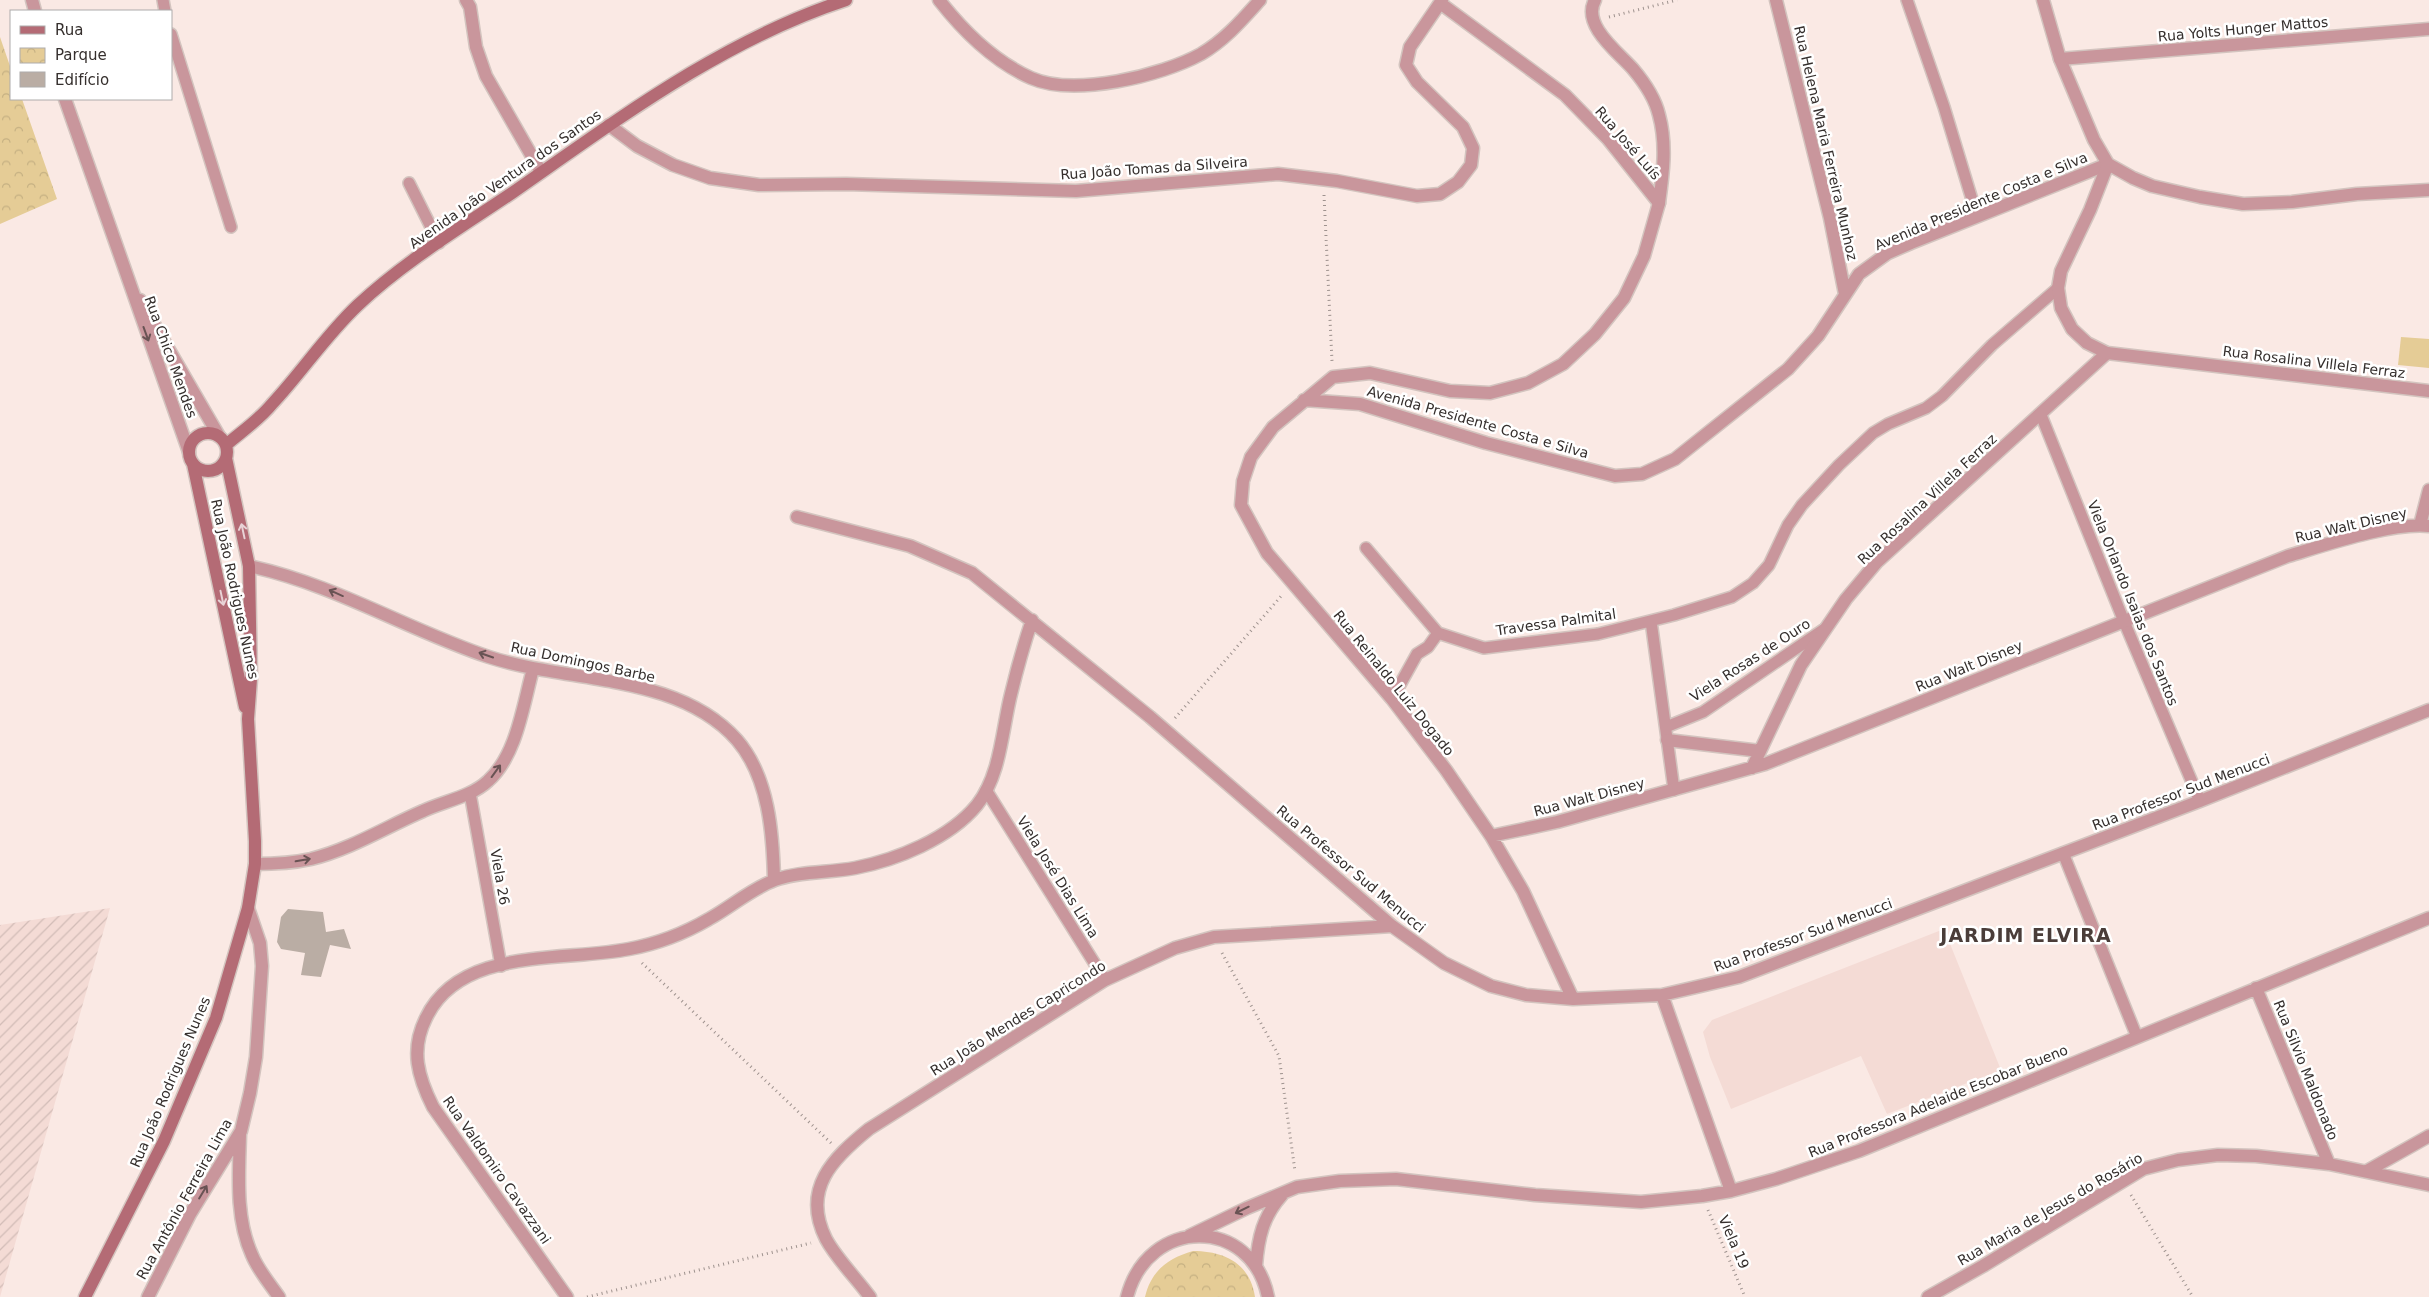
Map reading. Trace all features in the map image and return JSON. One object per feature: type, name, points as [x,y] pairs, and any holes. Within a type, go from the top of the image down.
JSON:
[{"type":"main road","name":"Avenida João Ventura dos Santos","points":[[224,446],[271,406],[320,345],[358,304],[439,243],[609,125],[683,77],[752,39],[817,9],[846,0]]},
{"type":"main road","points":[[208,432],[224,446],[218,468],[212,470],[205,470],[194,464],[189,452],[192,441],[208,432]]},
{"type":"main road","name":"Rua João Rodrigues Nunes","points":[[85,1297],[164,1141],[216,1018],[248,908],[255,864],[248,719],[251,679],[249,566],[224,446]]},
{"type":"main road","name":"Rua João Rodrigues Nunes","points":[[194,464],[248,719]]},
{"type":"street","points":[[466,0],[470,7],[476,47],[486,76],[541,172]]},
{"type":"street","points":[[939,0],[959,26],[998,60],[1033,79],[1069,86],[1107,84],[1162,70],[1201,54],[1234,30],[1260,0]]},
{"type":"street","points":[[1304,400],[1333,377],[1370,373],[1450,391],[1490,393],[1528,383],[1563,364],[1595,334],[1624,298],[1644,256],[1659,203],[1664,171],[1664,141],[1659,115],[1648,89],[1632,68],[1603,39],[1594,21],[1592,6],[1595,0]]},
{"type":"street","name":"Rua Helena Maria Ferreira Munhoz","points":[[1776,0],[1830,218],[1845,294]]},
{"type":"street","points":[[2043,0],[2060,59],[2079,108],[2108,164]]},
{"type":"street","name":"Rua João Tomas da Silveira","points":[[609,125],[637,146],[673,165],[710,178],[759,185],[846,184],[1076,190],[1278,174],[1323,179],[1417,196],[1440,194],[1458,182],[1471,165],[1473,148],[1463,127],[1418,82],[1406,65],[1410,47],[1441,2]]},
{"type":"street","name":"Rua José Luís","points":[[1441,2],[1565,95],[1608,138],[1659,203]]},
{"type":"street","name":"Rua Yolts Hunger Mattos","points":[[2060,59],[2429,29]]},
{"type":"street","name":"Rua Chico Mendes","points":[[65,100],[124,272],[189,452]]},
{"type":"street","name":"Avenida Presidente Costa e Silva","points":[[1304,400],[1360,404],[1486,443],[1615,476],[1642,474],[1675,459],[1788,369],[1818,336],[1859,274],[1888,253],[2108,164],[2152,186],[2243,204],[2292,202],[2357,194],[2429,190]]},
{"type":"street","name":"Rua Rosalina Villela Ferraz","points":[[2108,164],[2090,210],[2061,271],[2058,288],[2061,308],[2072,330],[2087,343],[2107,353],[2429,391]]},
{"type":"street","name":"Rua Chico Mendes","points":[[124,272],[224,446]]},
{"type":"street","name":"Rua Rosalina Villela Ferraz","points":[[1752,768],[1801,665],[1823,630],[1877,562],[2107,353]]},
{"type":"street","name":"Rua Reinaldo Luiz Dogado","points":[[1304,400],[1273,427],[1251,457],[1243,481],[1241,505],[1252,529],[1267,552],[1392,699],[1446,770],[1491,836],[1524,891],[1573,999]]},
{"type":"street","name":"Rua Walt Disney","points":[[1491,836],[1557,822],[1752,768],[2288,556],[2349,538],[2424,526],[2429,490]]},
{"type":"street","name":"Rua Professor Sud Menucci","points":[[796,517],[910,546],[972,573],[1165,729],[1392,926],[1444,963],[1491,986],[1526,994],[1573,999],[1662,995],[1739,977],[2200,801],[2429,710]]},
{"type":"street","name":"Rua Domingos Barbe","points":[[249,566],[277,572],[316,585],[454,644],[490,657],[532,669],[654,691],[710,718],[737,740],[752,766],[769,811],[774,880]]},
{"type":"street","name":"Rua Valdomiro Cavazzani","points":[[567,1297],[433,1107],[419,1074],[416,1059],[419,1031],[432,1006],[448,987],[472,974],[500,966],[553,956],[628,950],[663,940],[708,920],[774,880],[799,874],[855,868],[891,859],[922,845],[957,824],[977,805],[986,790],[995,765],[1011,694],[1032,620]]},
{"type":"street","points":[[255,864],[284,864],[311,859],[341,850],[421,812],[470,793],[489,780],[511,745],[532,669]]},
{"type":"street","points":[[1666,734],[1760,751]]},
{"type":"street","name":"Rua Antônio Ferreira Lima","points":[[148,1297],[190,1214],[240,1131],[255,1066],[261,995],[260,943],[248,908]]},
{"type":"street","name":"Rua Professora Adelaide Escobar Bueno","points":[[1127,1297],[1131,1282],[1140,1264],[1154,1251],[1171,1241],[1189,1236],[1292,1188],[1340,1181],[1396,1180],[1641,1202],[1702,1196],[1731,1191],[1776,1179],[1860,1151],[2429,918]]},
{"type":"street","name":"Rua João Mendes Capricondo","points":[[870,1297],[826,1240],[820,1225],[817,1200],[822,1177],[841,1152],[869,1129],[1105,980],[1175,948],[1214,938],[1392,926]]},
{"type":"street","name":"Rua Silvio Maldonado","points":[[2256,988],[2329,1164]]},
{"type":"street","points":[[1662,995],[1731,1191]]},
{"type":"street","points":[[240,1131],[238,1173],[241,1222],[252,1256],[279,1297]]},
{"type":"street","points":[[2367,1172],[2429,1136]]},
{"type":"street","name":"Rua Maria de Jesus do Rosário","points":[[1928,1297],[2144,1169],[2178,1160],[2218,1155],[2329,1164],[2429,1185]]},
{"type":"street","points":[[1256,1266],[1261,1227],[1270,1208],[1292,1188]]},
{"type":"street","points":[[1189,1236],[1215,1238],[1238,1248],[1256,1266],[1265,1284],[1268,1297]]},
{"type":"lane","points":[[1907,0],[1944,107],[1977,216]]},
{"type":"lane","points":[[172,37],[231,227]]},
{"type":"lane","points":[[409,183],[439,243]]},
{"type":"lane","name":"Travessa Palmital","points":[[1438,634],[1484,648],[1598,634],[1651,621],[1732,597],[1753,583],[1769,565],[1788,525],[1818,485],[1873,433],[1888,424],[1926,408],[1942,396],[1992,345],[2058,288]]},
{"type":"lane","name":"Viela Orlando Isaias dos Santos","points":[[2041,415],[2123,620],[2200,801]]},
{"type":"lane","points":[[1366,548],[1438,634],[1428,647],[1417,654],[1392,699]]},
{"type":"lane","points":[[1651,621],[1674,790]]},
{"type":"lane","name":"Viela Rosas de Ouro","points":[[1666,734],[1703,712],[1823,630]]},
{"type":"lane","name":"Viela José Dias Lima","points":[[986,790],[1105,980]]},
{"type":"lane","name":"Viela 26","points":[[470,793],[500,966]]},
{"type":"lane","points":[[2063,853],[2136,1037]]},
{"type":"path","points":[[1594,21],[1677,0]]},
{"type":"path","points":[[1323,179],[1333,377]]},
{"type":"path","points":[[1165,729],[1292,583]]},
{"type":"path","points":[[1214,938],[1279,1056],[1292,1188]]},
{"type":"path","points":[[628,950],[841,1152]]},
{"type":"path","points":[[2122,1182],[2193,1297]]},
{"type":"path","name":"Viela 19","points":[[1702,1196],[1745,1297]]},
{"type":"path","points":[[587,1297],[826,1240]]},
{"type":"shaded area","points":[[110,908],[0,1297],[0,925]]},
{"type":"shaded area","points":[[1944,929],[2001,1070],[1887,1114],[1861,1056],[1731,1109],[1710,1057],[1703,1032],[1712,1020]]},
{"type":"green space","points":[[0,37],[10,66],[10,100],[22,100],[57,199],[0,224]]},
{"type":"green space","points":[[2401,337],[2429,339],[2429,368],[2398,365]]},
{"type":"green space","points":[[1193,1251],[1215,1253],[1234,1261],[1248,1275],[1255,1297],[1145,1297],[1152,1280],[1162,1267],[1176,1257]]},
{"type":"building","points":[[288,909],[323,912],[326,932],[344,929],[351,949],[330,945],[321,977],[301,975],[305,953],[281,949],[277,942],[281,917]]},
{"type":"district","name":"JARDIM ELVIRA","points":[[2026,935]]}]
